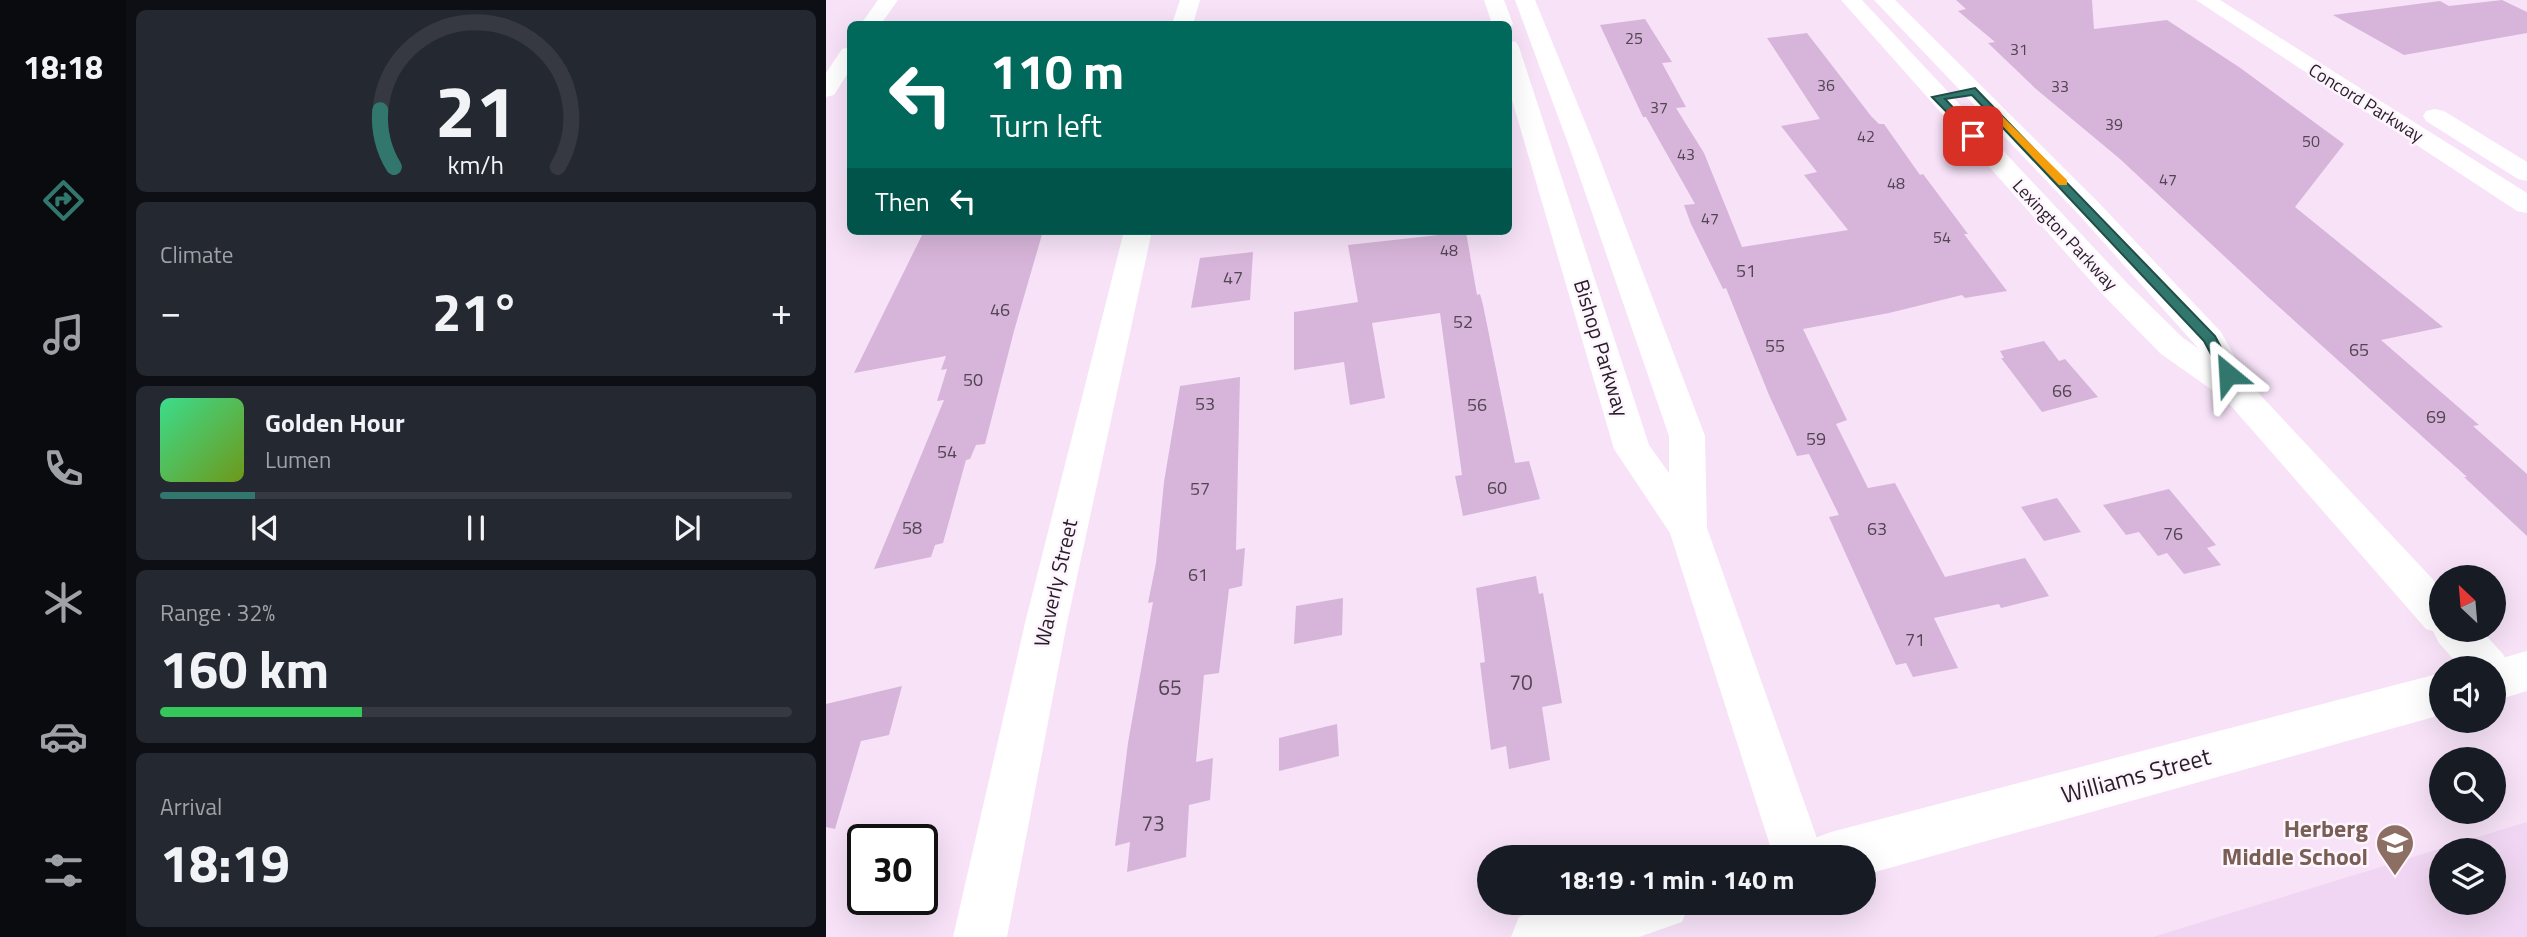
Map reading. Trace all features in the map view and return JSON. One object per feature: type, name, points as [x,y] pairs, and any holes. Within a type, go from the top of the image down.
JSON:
[{"type":"street","points":[[873,21],[888,0]]},
{"type":"street","points":[[1184,21],[1190,0]]},
{"type":"street","points":[[1494,0],[1501,21]]},
{"type":"street","name":"Bishop Parkway","points":[[1525,0],[1583,149],[1687,436],[1688,528]]},
{"type":"street","name":"Lexington Parkway","points":[[1851,0],[2163,337],[2237,391],[2429,604]]},
{"type":"street","name":"Lexington Parkway","points":[[1884,0],[2210,339],[2237,391]]},
{"type":"street","name":"Concord Parkway","points":[[2206,0],[2527,205]]},
{"type":"street","points":[[2289,55],[2328,51]]},
{"type":"street","points":[[826,90],[847,58]]},
{"type":"street","name":"Bishop Parkway","points":[[1512,60],[1632,449],[1688,528],[1795,845]]},
{"type":"street","points":[[1938,97],[1975,92]]},
{"type":"street","name":"Concord Parkway","points":[[2410,101],[2527,173]]},
{"type":"street","points":[[1542,154],[1583,149]]},
{"type":"street","name":"Waverly Street","points":[[980,937],[1046,623],[1137,235]]},
{"type":"street","points":[[2466,642],[2481,656]]},
{"type":"street","name":"Williams Street","points":[[1876,846],[2429,697]]},
{"type":"street","points":[[1539,937],[1619,915]]},
{"type":"shaded area","name":"Herberg Middle School","points":[[2527,822],[2527,937],[2153,937],[2429,852],[2429,915],[2506,915],[2506,838],[2475,838]]},
{"type":"building","points":[[1956,0],[2092,0],[2094,29],[2167,20],[2239,67],[2344,144],[2295,207],[2443,327],[2381,340],[2479,425],[2473,426],[2527,474],[2527,536],[2464,477],[2467,477],[2120,159],[2036,89],[1988,43],[1995,42],[1958,11],[1966,9]]},
{"type":"building","points":[[2502,0],[2527,12],[2527,33],[2404,55],[2333,15],[2440,1],[2449,6]]},
{"type":"building","points":[[1645,19],[1672,62],[1662,63],[1686,107],[1676,108],[1704,153],[1742,247],[1848,230],[1804,175],[1817,172],[1781,126],[1820,119],[1767,38],[1807,33],[1871,116],[1879,124],[1884,124],[1920,175],[1923,174],[2007,291],[1965,298],[1962,295],[1889,313],[1803,329],[1847,420],[1836,424],[1868,488],[1895,483],[1945,577],[2025,558],[2049,596],[2001,608],[1999,604],[1934,618],[1958,668],[1913,677],[1906,663],[1896,665],[1829,517],[1839,515],[1809,454],[1797,456],[1726,288],[1723,289],[1691,224],[1684,205],[1695,204],[1646,117],[1643,117],[1600,25]]},
{"type":"building","points":[[922,235],[1042,235],[985,444],[976,445],[970,459],[966,460],[943,543],[935,545],[931,557],[874,569],[944,400],[937,401],[947,369],[941,370],[946,356],[854,373]]},
{"type":"building","points":[[1439,235],[1467,235],[1477,295],[1480,294],[1483,305],[1515,463],[1529,461],[1540,499],[1463,516],[1455,476],[1462,475],[1440,313],[1372,323],[1385,398],[1350,405],[1344,362],[1294,370],[1294,312],[1358,302],[1348,245]]},
{"type":"building","points":[[1253,252],[1250,300],[1191,308],[1200,258]]},
{"type":"building","points":[[2044,341],[2059,361],[2065,359],[2098,397],[2042,412],[2001,358],[2004,358],[2000,351]]},
{"type":"building","points":[[1240,377],[1236,550],[1245,548],[1242,586],[1229,589],[1219,673],[1204,675],[1196,762],[1213,758],[1210,800],[1189,805],[1186,857],[1127,872],[1130,842],[1115,846],[1128,743],[1153,602],[1148,603],[1180,386]]},
{"type":"building","points":[[2169,489],[2216,545],[2207,548],[2221,565],[2184,574],[2167,553],[2158,556],[2139,532],[2126,535],[2103,505]]},
{"type":"building","points":[[2057,498],[2081,532],[2044,541],[2021,507]]},
{"type":"building","points":[[1536,576],[1539,594],[1543,593],[1562,703],[1542,707],[1550,760],[1509,769],[1506,746],[1491,750],[1480,663],[1485,662],[1476,588]]},
{"type":"building","points":[[1343,598],[1342,635],[1294,644],[1296,606]]},
{"type":"building","points":[[902,686],[889,735],[861,741],[835,829],[826,827],[826,704]]},
{"type":"building","points":[[1337,724],[1339,756],[1279,771],[1279,738]]},
{"type":"slow traffic","points":[[1998,115],[2063,183]]},
{"type":"place","name":"Herberg Middle School","points":[[2395,877]]},
{"type":"route","points":[[1973,136],[1938,97],[1975,92],[2210,339],[2228,374]]}]
